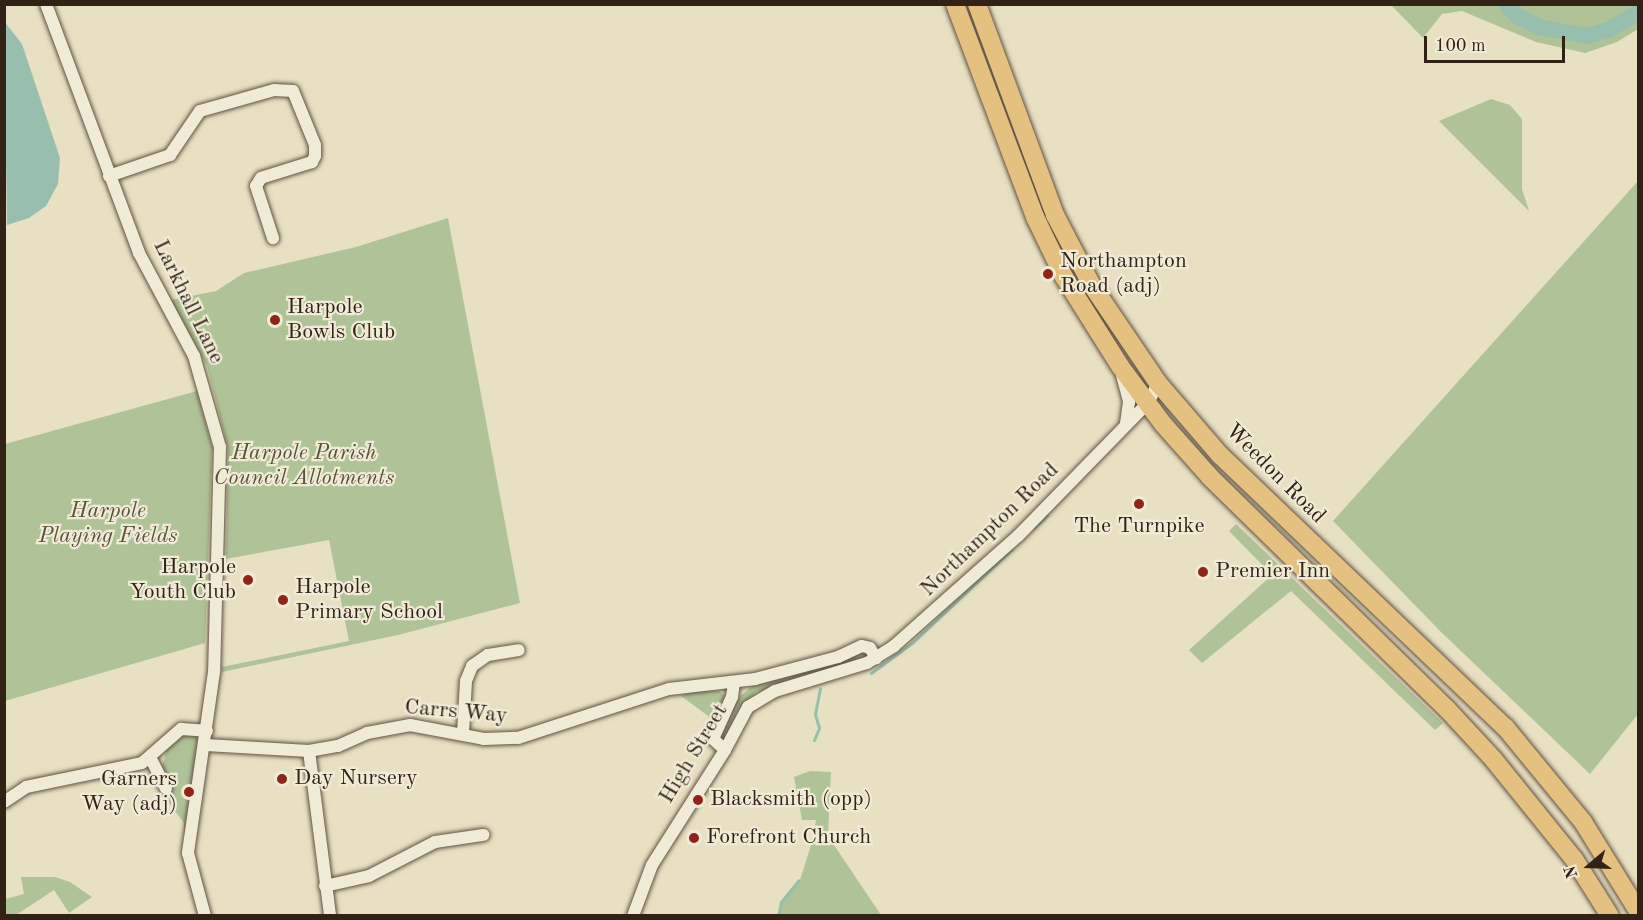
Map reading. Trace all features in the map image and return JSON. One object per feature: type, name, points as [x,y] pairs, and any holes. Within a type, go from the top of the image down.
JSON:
[{"type":"highway","name":"Weedon Road","points":[[954,4],[978,74],[1035,217],[1064,277],[1120,366],[1163,424],[1226,493],[1447,709],[1494,760],[1574,859],[1610,915]]},
{"type":"highway","name":"Weedon Road","points":[[977,4],[1034,167],[1058,221],[1096,292],[1158,384],[1262,497],[1505,727],[1583,822],[1638,911]]},
{"type":"street","name":"Larkhall Lane","points":[[46,4],[139,253],[194,356],[220,447],[214,672],[206,745],[188,853],[205,915]]},
{"type":"street","points":[[109,176],[170,155],[200,111],[274,90],[293,91],[315,145],[315,156],[312,162],[261,178],[256,186],[273,238]]},
{"type":"street","points":[[1120,366],[1128,395],[1129,421],[1163,424]]},
{"type":"street","name":"Northampton Road","points":[[876,658],[921,625],[989,564],[1148,403],[1158,384]]},
{"type":"street","name":"Carrs Way","points":[[206,745],[309,751],[392,727],[421,726],[484,739],[518,738],[669,689],[734,683],[838,657],[862,646],[870,648],[876,658]]},
{"type":"street","points":[[463,733],[466,681],[472,666],[488,655],[519,650]]},
{"type":"street","name":"High Street","points":[[633,915],[655,860],[725,750],[748,707],[761,697],[876,658]]},
{"type":"street","points":[[725,750],[713,739],[732,697],[734,683]]},
{"type":"street","points":[[4,802],[26,787],[151,759],[174,733],[207,731]]},
{"type":"street","points":[[309,751],[330,915]]},
{"type":"street","points":[[151,759],[166,788]]},
{"type":"street","points":[[325,886],[369,876],[435,842],[483,836]]},
{"type":"green space","points":[[1391,5],[1638,5],[1638,29],[1617,42],[1585,53],[1536,42],[1462,11],[1442,14],[1423,38]]},
{"type":"green space","points":[[1491,99],[1510,105],[1522,119],[1522,189],[1529,211],[1439,121]]},
{"type":"green space","points":[[1638,181],[1638,714],[1590,774],[1442,633],[1333,521]]},
{"type":"green space","name":"Harpole Parish Council Allotments","points":[[448,218],[520,603],[398,635],[222,672],[222,667],[349,641],[329,540],[226,559],[228,448],[207,366],[171,300],[216,291],[244,273],[356,247]]},
{"type":"green space","name":"Harpole Playing Fields","points":[[197,391],[212,447],[205,643],[5,701],[5,444]]},
{"type":"green space","points":[[1236,524],[1443,723],[1435,730],[1291,591],[1202,663],[1189,650],[1272,575],[1229,531]]},
{"type":"green space","points":[[863,651],[868,653],[867,657],[756,692],[741,706],[723,742],[717,737],[738,698],[751,687]]},
{"type":"green space","points":[[694,691],[719,691],[725,696],[715,721],[681,696]]},
{"type":"green space","points":[[181,735],[193,735],[200,742],[184,843],[184,823],[163,795],[171,789],[162,767],[167,748]]},
{"type":"green space","points":[[810,771],[831,772],[828,836],[881,915],[779,915],[782,903],[800,880],[812,842],[816,820],[802,820],[794,777]]},
{"type":"green space","points":[[21,877],[55,877],[70,882],[92,897],[69,913],[54,890],[16,915],[5,915],[5,899],[24,894]]},
{"type":"shaded area","points":[[4,21],[22,44],[60,158],[58,184],[46,206],[29,218],[7,225]]},
{"type":"waterway","points":[[1506,4],[1517,16],[1539,27],[1586,36],[1609,30],[1638,12]]},
{"type":"waterway","points":[[1034,528],[1047,516]]},
{"type":"waterway","points":[[871,673],[912,643],[1012,549]]},
{"type":"waterway","points":[[814,740],[819,728],[815,714],[820,688]]},
{"type":"waterway","points":[[778,916],[781,902],[799,880]]},
{"type":"place","name":"Northampton Road (adj)","points":[[1048,274]]},
{"type":"place","name":"Harpole Bowls Club","points":[[275,320]]},
{"type":"place","name":"The Turnpike","points":[[1139,504]]},
{"type":"place","name":"Premier Inn","points":[[1203,572]]},
{"type":"place","name":"Harpole Youth Club","points":[[248,580]]},
{"type":"place","name":"Harpole Primary School","points":[[283,600]]},
{"type":"place","name":"Day Nursery","points":[[282,779]]},
{"type":"place","name":"Garners Way (adj)","points":[[189,792]]},
{"type":"place","name":"Blacksmith (opp)","points":[[698,800]]},
{"type":"place","name":"Forefront Church","points":[[694,838]]}]
